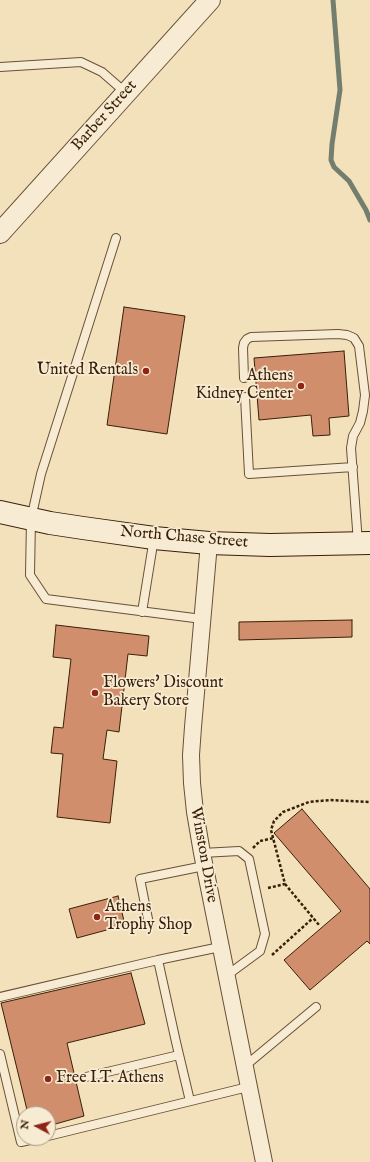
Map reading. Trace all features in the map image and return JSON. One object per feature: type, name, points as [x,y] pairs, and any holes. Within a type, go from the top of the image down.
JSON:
[{"type":"main road","name":"North Chase Street","points":[[0,512],[83,528],[154,538],[209,543],[270,545],[364,543]]},
{"type":"street","name":"Barber Street","points":[[0,233],[210,0]]},
{"type":"street","name":"Winston Drive","points":[[209,543],[191,755],[192,782],[203,860],[264,1162]]},
{"type":"lane","points":[[0,67],[81,62],[102,72],[126,93]]},
{"type":"lane","points":[[116,238],[41,474],[31,519],[30,574],[46,600],[202,619]]},
{"type":"lane","points":[[244,378],[243,348],[247,339],[252,337],[338,334],[347,335],[354,338],[359,346],[365,395],[360,423],[353,436],[351,448],[364,543]]},
{"type":"lane","points":[[245,396],[249,474],[353,467]]},
{"type":"lane","points":[[142,612],[154,538]]},
{"type":"lane","points":[[149,924],[140,880],[203,860],[242,853],[249,859],[265,934],[258,952],[226,976]]},
{"type":"lane","points":[[0,996],[220,947]]},
{"type":"lane","points":[[158,960],[190,1101]]},
{"type":"lane","points":[[244,1066],[316,1008]]},
{"type":"lane","points":[[0,1054],[16,1121]]},
{"type":"lane","points":[[86,1077],[179,1055]]},
{"type":"lane","points":[[56,1134],[248,1087]]},
{"type":"path","points":[[319,925],[285,884],[271,830],[274,821],[283,812],[309,802],[330,800],[370,802]]},
{"type":"path","points":[[242,853],[260,841],[274,838]]},
{"type":"path","points":[[256,891],[285,884]]},
{"type":"path","points":[[258,952],[264,962],[313,918]]},
{"type":"building","name":"United Rentals","points":[[124,307],[185,316],[167,434],[107,425]]},
{"type":"building","name":"Athens Kidney Center","points":[[344,351],[349,416],[329,418],[330,435],[313,436],[311,415],[259,420],[254,358]]},
{"type":"building","points":[[352,620],[352,637],[239,640],[239,622]]},
{"type":"building","name":"Flowers' Discount Bakery Store","points":[[56,625],[149,636],[147,656],[128,654],[119,732],[107,730],[103,759],[117,761],[110,823],[57,817],[63,754],[51,753],[54,727],[63,728],[71,659],[53,657]]},
{"type":"building","points":[[302,809],[370,889],[370,944],[367,941],[310,990],[284,960],[341,911],[274,833]]},
{"type":"building","name":"Athens Trophy Shop","points":[[118,896],[125,925],[77,938],[69,909]]},
{"type":"building","name":"Free I.T. Athens","points":[[131,973],[145,1024],[67,1043],[84,1116],[56,1124],[56,1106],[26,1106],[1,1003]]},
{"type":"waterway","points":[[333,0],[340,90],[331,160],[334,167],[349,181],[366,210],[370,220]]},
{"type":"place","name":"United Rentals","points":[[146,371]]},
{"type":"place","name":"Athens Kidney Center","points":[[301,386]]},
{"type":"place","name":"Flowers' Discount Bakery Store","points":[[95,693]]},
{"type":"place","name":"Athens Trophy Shop","points":[[97,917]]},
{"type":"place","name":"Free I.T. Athens","points":[[48,1079]]}]
